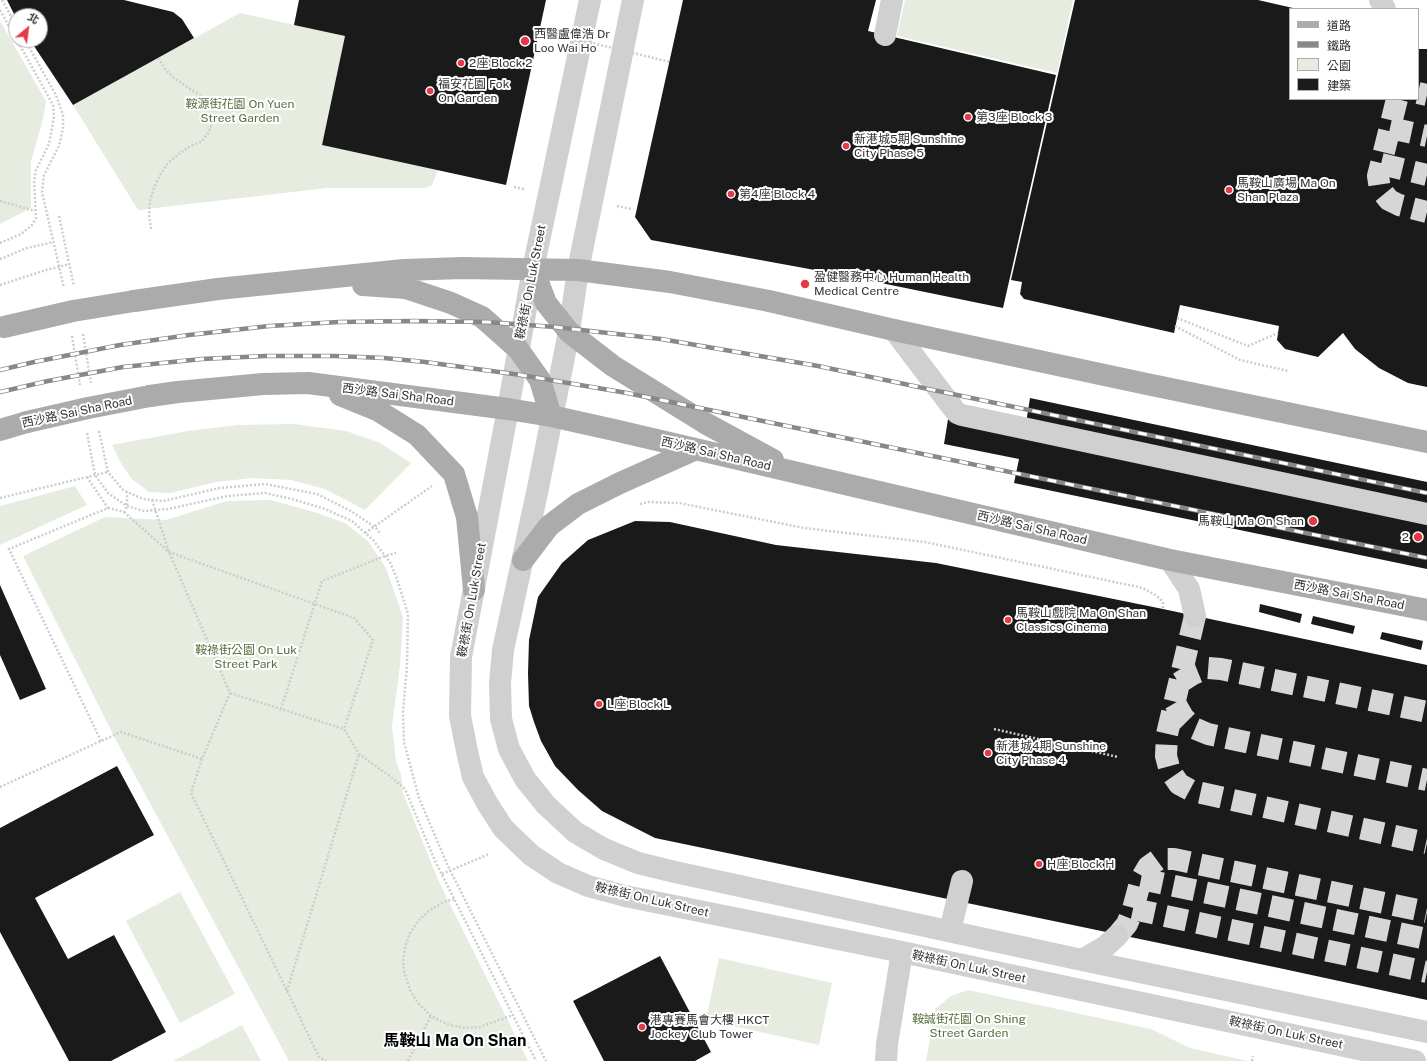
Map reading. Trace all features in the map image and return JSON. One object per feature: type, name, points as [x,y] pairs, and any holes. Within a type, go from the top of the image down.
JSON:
[{"type":"main road","points":[[2,328],[72,311],[134,301],[218,289],[404,270],[462,268],[578,270],[670,282],[769,301],[894,330],[1427,442]]},
{"type":"main road","points":[[533,269],[546,303],[569,332],[613,366],[705,423],[797,473]]},
{"type":"main road","points":[[306,281],[406,288],[451,303],[482,317],[518,349],[540,380],[551,416]]},
{"type":"main road","points":[[308,383],[377,410],[417,435],[454,474],[467,517],[474,590]]},
{"type":"main road","name":"西沙路 Sai Sha Road","points":[[0,430],[27,422],[88,408],[150,396],[263,384],[308,383],[551,416],[1170,560],[1427,610]]},
{"type":"main road","points":[[523,560],[549,526],[578,504],[620,483],[694,450]]},
{"type":"street","name":"鞍祿街 On Luk Street","points":[[590,0],[533,269],[461,657],[460,716],[473,777],[503,828],[531,855],[558,873],[588,886],[625,896],[902,952],[1415,1061]]},
{"type":"street","points":[[633,0],[578,270],[569,332],[523,560],[503,650],[500,683],[501,719],[509,749],[526,779],[546,805],[575,832],[604,849],[638,863],[950,932],[1427,1032]]},
{"type":"street","points":[[884,35],[892,0]]},
{"type":"street","points":[[894,330],[953,408],[957,413],[962,415],[1427,514]]},
{"type":"street","points":[[1170,560],[1190,589],[1195,616]]},
{"type":"street","points":[[950,932],[962,881]]},
{"type":"street","points":[[1082,960],[1106,946],[1117,936]]},
{"type":"street","points":[[886,1061],[887,1044],[902,952]]},
{"type":"path","points":[[2,0],[8,11]]},
{"type":"path","points":[[0,10],[8,24]]},
{"type":"path","points":[[539,30],[670,62]]},
{"type":"path","points":[[0,243],[21,234],[32,225],[36,218],[34,181],[36,170],[49,144],[54,117],[53,105],[21,48]]},
{"type":"path","points":[[29,48],[56,95],[63,115],[63,128],[59,146],[44,175],[42,192],[60,266],[65,295]]},
{"type":"path","points":[[150,229],[150,201],[160,175],[168,164],[179,154],[190,146],[201,142],[209,132],[213,121],[212,109],[206,99],[174,78],[165,69],[158,58]]},
{"type":"path","points":[[0,201],[36,211]]},
{"type":"path","points":[[59,216],[75,287]]},
{"type":"path","points":[[0,259],[27,248],[54,242]]},
{"type":"path","points":[[0,285],[70,264]]},
{"type":"path","points":[[1177,318],[1248,346],[1278,334]]},
{"type":"path","points":[[1175,326],[1240,360],[1288,371]]},
{"type":"path","points":[[72,333],[80,387]]},
{"type":"path","points":[[83,333],[92,386]]},
{"type":"path","points":[[98,424],[108,472],[123,490],[144,499],[163,502],[220,488],[265,484],[316,494],[351,511],[380,533]]},
{"type":"path","points":[[87,433],[95,475],[108,493],[127,506],[144,511],[168,509],[228,496],[265,493],[325,509],[352,521],[373,540],[390,562],[408,614],[407,666],[403,712],[404,742],[419,798],[450,870],[546,1061]]},
{"type":"path","points":[[0,498],[108,472]]},
{"type":"path","points":[[87,477],[108,508]]},
{"type":"path","points":[[365,533],[436,483]]},
{"type":"path","points":[[124,512],[127,506],[127,492]]},
{"type":"path","points":[[152,500],[169,552],[230,693],[202,759],[191,793],[319,1057],[326,1061]]},
{"type":"path","points":[[634,505],[648,502],[679,503],[804,528],[925,542],[1143,588],[1157,596],[1163,602],[1163,609]]},
{"type":"path","points":[[101,741],[9,549],[108,508],[124,512],[169,552],[354,618],[373,640],[344,729]]},
{"type":"path","points":[[281,709],[322,581],[396,553]]},
{"type":"path","points":[[230,693],[344,729],[359,754],[405,789],[442,874],[536,1061]]},
{"type":"path","points":[[994,729],[1118,756]]},
{"type":"path","points":[[0,787],[120,732],[202,759]]},
{"type":"path","points":[[287,992],[359,754]]},
{"type":"path","points":[[442,874],[490,854]]},
{"type":"path","points":[[454,898],[430,910],[418,921],[409,936],[403,961],[404,972],[410,990],[418,1004],[431,1016],[447,1024],[464,1028],[480,1027],[512,1015]]},
{"type":"path","points":[[408,1061],[431,1016]]},
{"type":"path","points":[[1252,1061],[1253,1056]]},
{"type":"green space","points":[[905,0],[1073,0],[1057,73],[897,36]]},
{"type":"green space","name":"鞍源街花園 On Yuen Street Garden","points":[[240,13],[345,36],[322,145],[438,170],[432,185],[425,188],[327,188],[138,210],[73,105]]},
{"type":"green space","points":[[0,21],[8,35],[8,48],[16,48],[46,101],[43,119],[31,161],[31,208],[0,224]]},
{"type":"green space","points":[[294,424],[346,431],[380,443],[411,463],[365,510],[325,489],[291,480],[253,478],[216,482],[171,493],[149,492],[132,479],[122,465],[112,445],[188,431],[238,425]]},
{"type":"green space","points":[[75,486],[87,505],[0,545],[0,506]]},
{"type":"green space","name":"鞍祿街公園 On Luk Street Park","points":[[271,500],[317,513],[345,523],[368,541],[386,568],[403,617],[400,666],[392,726],[396,761],[401,775],[403,793],[439,882],[528,1061],[289,1061],[117,742],[23,556],[105,517],[166,520],[227,501]]},
{"type":"green space","points":[[180,892],[235,994],[180,1023],[126,921]]},
{"type":"green space","points":[[719,958],[832,983],[819,1045],[706,1020]]},
{"type":"green space","name":"鞍誠街花園 On Shing Street Garden","points":[[968,990],[1151,1029],[1190,1048],[1248,1061],[926,1061],[935,1009],[951,996]]},
{"type":"green space","points":[[242,1025],[261,1061],[173,1061]]},
{"type":"building","points":[[7,0],[124,0],[173,12],[182,19],[194,38],[73,105],[35,48],[48,48],[48,8],[11,8]]},
{"type":"building","name":"福安花園 Fok On Garden","points":[[299,0],[546,0],[506,185],[322,145],[345,36],[294,25]]},
{"type":"building","name":"新港城5期 Sunshine City Phase 5","points":[[683,0],[876,0],[868,31],[1056,75],[1003,308],[842,275],[651,240],[635,217]]},
{"type":"building","name":"馬鞍山廣場 Ma On Shan Plaza","points":[[1075,0],[1258,0],[1293,8],[1289,8],[1289,100],[1419,100],[1419,49],[1427,49],[1427,387],[1408,383],[1379,368],[1355,349],[1343,333],[1318,357],[1285,349],[1277,340],[1279,326],[1180,305],[1174,333],[1024,299],[1020,294],[1022,282],[1011,280]]},
{"type":"building","name":"馬鞍山 Ma On Shan","points":[[1030,398],[1427,482],[1427,569],[1014,483],[1019,459],[944,444],[950,407],[1026,423]]},
{"type":"building","name":"新港城4期 Sunshine City Phase 4","points":[[635,521],[670,522],[776,545],[936,563],[1427,665],[1427,1000],[655,838],[602,811],[578,790],[555,766],[541,741],[529,706],[529,640],[538,597],[562,563],[588,540]]},
{"type":"building","points":[[0,585],[46,689],[20,700],[0,655]]},
{"type":"building","points":[[1260,604],[1302,614],[1300,623],[1259,612]]},
{"type":"building","points":[[1313,616],[1355,626],[1353,634],[1311,624]]},
{"type":"building","points":[[1382,632],[1423,641],[1421,650],[1380,639]]},
{"type":"building","points":[[117,766],[154,835],[35,898],[68,959],[114,935],[166,1032],[111,1061],[69,1061],[0,932],[0,828]]},
{"type":"building","name":"港專賽馬會大樓 HKCT Jockey Club Tower","points":[[660,956],[711,1052],[695,1061],[604,1061],[573,1001]]},
{"type":"tunnel","points":[[1419,93],[1427,95]]},
{"type":"tunnel","points":[[1397,100],[1378,176],[1380,189],[1389,200],[1399,205],[1427,212]]},
{"type":"tunnel","points":[[1390,128],[1427,136]]},
{"type":"tunnel","points":[[1381,164],[1427,175]]},
{"type":"tunnel","points":[[1195,616],[1167,734],[1166,756],[1170,771],[1179,784],[1192,791],[1427,843]]},
{"type":"tunnel","points":[[1179,683],[1193,674],[1208,668],[1221,669],[1427,712]]},
{"type":"tunnel","points":[[1175,703],[1183,717],[1194,728],[1208,734],[1427,780]]},
{"type":"tunnel","points":[[1117,936],[1127,924],[1133,909],[1141,879],[1148,867],[1159,859],[1174,859],[1427,912]]},
{"type":"tunnel","points":[[1141,879],[1427,939]]},
{"type":"tunnel","points":[[1133,909],[1427,972]]},
{"type":"railway","points":[[0,370],[120,345],[269,326],[339,322],[414,321],[486,322],[555,327],[661,339],[818,366],[1427,493]]},
{"type":"railway","points":[[0,392],[48,381],[123,367],[202,359],[265,356],[335,356],[384,358],[425,362],[521,375],[627,393],[1427,558]]},
{"type":"place","name":"西醫盧偉浩 Dr Loo Wai Ho","points":[[525,41]]},
{"type":"place","name":"2座 Block 2","points":[[461,63]]},
{"type":"place","name":"福安花園 Fok On Garden","points":[[430,91]]},
{"type":"place","name":"第3座 Block 3","points":[[968,117]]},
{"type":"place","name":"新港城5期 Sunshine City Phase 5","points":[[846,146]]},
{"type":"place","name":"馬鞍山廣場 Ma On Shan Plaza","points":[[1229,190]]},
{"type":"place","name":"第4座 Block 4","points":[[731,194]]},
{"type":"place","name":"盈健醫務中心 Human Health Medical Centre","points":[[805,284]]},
{"type":"place","name":"馬鞍山 Ma On Shan","points":[[1313,521]]},
{"type":"place","name":"2","points":[[1418,537]]},
{"type":"place","name":"馬鞍山戲院 Ma On Shan Classics Cinema","points":[[1008,620]]},
{"type":"place","name":"L座 Block L","points":[[599,704]]},
{"type":"place","name":"新港城4期 Sunshine City Phase 4","points":[[988,753]]},
{"type":"place","name":"H座 Block H","points":[[1039,864]]},
{"type":"place","name":"港專賽馬會大樓 HKCT Jockey Club Tower","points":[[642,1027]]},
{"type":"district","name":"馬鞍山 Ma On Shan","points":[[455,1041]]}]
